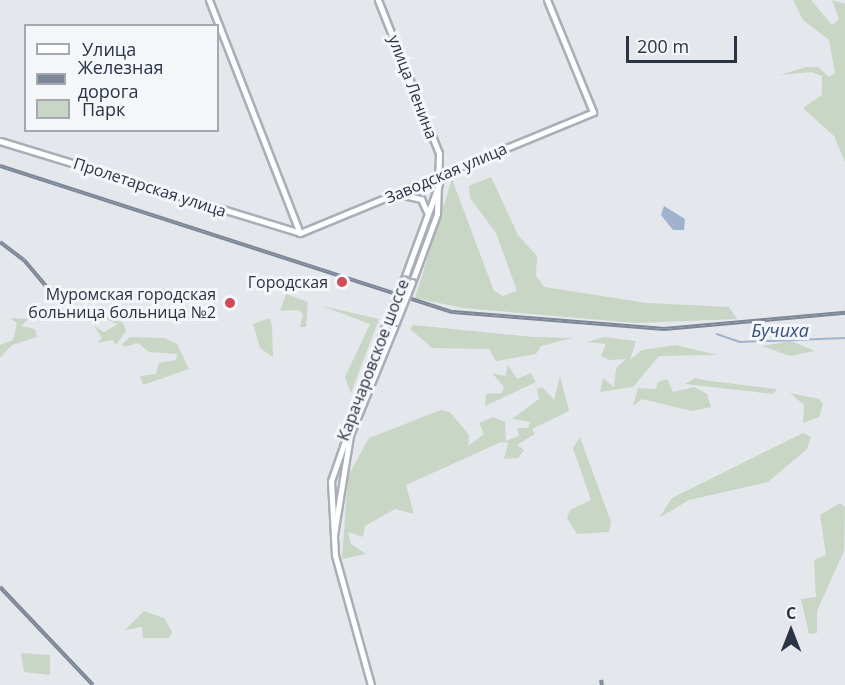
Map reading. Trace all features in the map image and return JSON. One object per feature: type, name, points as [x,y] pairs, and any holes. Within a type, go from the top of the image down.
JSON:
[{"type":"street","points":[[209,0],[218,24]]},
{"type":"street","name":"улица Ленина","points":[[378,0],[439,153],[441,177]]},
{"type":"street","name":"Заводская улица","points":[[300,233],[441,177],[593,112],[547,0]]},
{"type":"street","points":[[219,26],[300,233]]},
{"type":"street","name":"Пролетарская улица","points":[[0,141],[300,233]]},
{"type":"street","name":"Карачаровское шоссе","points":[[334,545],[350,435],[412,282],[441,177]]},
{"type":"street","points":[[397,194],[424,201],[428,217]]},
{"type":"street","name":"Карачаровское шоссе","points":[[371,685],[334,545],[330,506],[335,459],[387,320],[437,197]]},
{"type":"green space","points":[[793,0],[811,0],[832,25],[839,19],[832,0],[845,4],[845,162],[834,136],[803,108],[822,95],[822,76],[811,72],[780,75],[806,67],[818,67],[829,77],[835,73],[829,40],[803,20]]},
{"type":"green space","points":[[491,177],[518,235],[537,256],[536,276],[544,287],[647,303],[729,307],[737,319],[636,323],[463,308],[415,298],[452,179],[494,291],[503,296],[517,291],[496,233],[470,198],[469,186]]},
{"type":"green space","points":[[286,294],[308,302],[306,327],[300,327],[303,314],[298,310],[280,311]]},
{"type":"green space","points":[[322,306],[379,319],[351,393],[345,377],[370,324]]},
{"type":"green space","points":[[102,314],[123,323],[126,331],[116,345],[113,340],[97,343],[102,338],[94,326],[104,332],[118,324],[96,315]]},
{"type":"green space","points":[[10,318],[29,319],[21,326],[35,329],[37,337],[12,345],[0,358],[0,345],[13,340],[17,323]]},
{"type":"green space","points":[[270,318],[273,357],[260,348],[253,324]]},
{"type":"green space","points":[[413,325],[533,337],[572,338],[541,346],[536,354],[496,361],[489,349],[432,348],[410,329]]},
{"type":"green space","points":[[130,337],[164,338],[177,344],[189,369],[143,385],[140,376],[156,374],[159,363],[176,360],[177,354],[149,352],[138,343],[125,347],[122,344]]},
{"type":"green space","points":[[604,337],[636,341],[630,360],[642,350],[676,345],[717,355],[659,356],[633,387],[600,392],[603,378],[614,387],[616,368],[626,359],[609,360],[601,356],[606,344],[587,342]]},
{"type":"green space","points":[[791,341],[815,351],[790,356],[762,346]]},
{"type":"green space","points":[[508,365],[517,379],[531,373],[536,382],[485,406],[486,394],[502,393],[504,387],[492,373],[505,376]]},
{"type":"green space","points":[[560,376],[569,411],[532,429],[535,434],[517,445],[524,450],[518,458],[504,459],[508,443],[501,442],[406,485],[414,514],[395,509],[365,526],[363,537],[348,532],[351,544],[366,554],[342,559],[348,476],[369,438],[441,410],[450,412],[469,435],[468,446],[484,434],[479,423],[493,417],[505,422],[506,441],[519,436],[517,428],[528,428],[530,422],[512,419],[539,399],[537,389],[542,387],[554,400]]},
{"type":"green space","points":[[695,378],[777,389],[773,394],[685,384]]},
{"type":"green space","points":[[667,379],[673,392],[694,387],[707,394],[711,407],[692,411],[642,399],[633,406],[638,388],[656,389],[658,382]]},
{"type":"green space","points":[[790,393],[819,399],[823,404],[819,417],[803,423],[804,405]]},
{"type":"green space","points":[[803,433],[811,437],[807,449],[768,482],[689,500],[659,518],[672,498]]},
{"type":"green space","points":[[580,437],[611,522],[609,532],[577,534],[567,518],[570,510],[591,500],[573,448]]},
{"type":"green space","points":[[840,503],[845,507],[844,551],[817,611],[817,633],[809,634],[801,599],[816,597],[814,560],[826,555],[820,515]]},
{"type":"green space","points":[[144,611],[164,618],[172,632],[169,638],[143,638],[142,627],[125,630]]},
{"type":"green space","points":[[21,653],[50,655],[50,675],[24,672]]},
{"type":"water","points":[[664,206],[685,219],[684,230],[673,230],[661,215]]},
{"type":"waterway","name":"Бучиха","points":[[717,334],[740,342],[845,338]]},
{"type":"railway","points":[[0,166],[453,312],[664,329],[845,313]]},
{"type":"railway","points":[[0,242],[24,260],[61,304]]},
{"type":"railway","points":[[0,587],[93,685]]},
{"type":"railway","points":[[601,680],[602,685]]},
{"type":"place","name":"Городская","points":[[342,282]]},
{"type":"place","name":"Муромская городская больница больница №2","points":[[230,303]]}]
